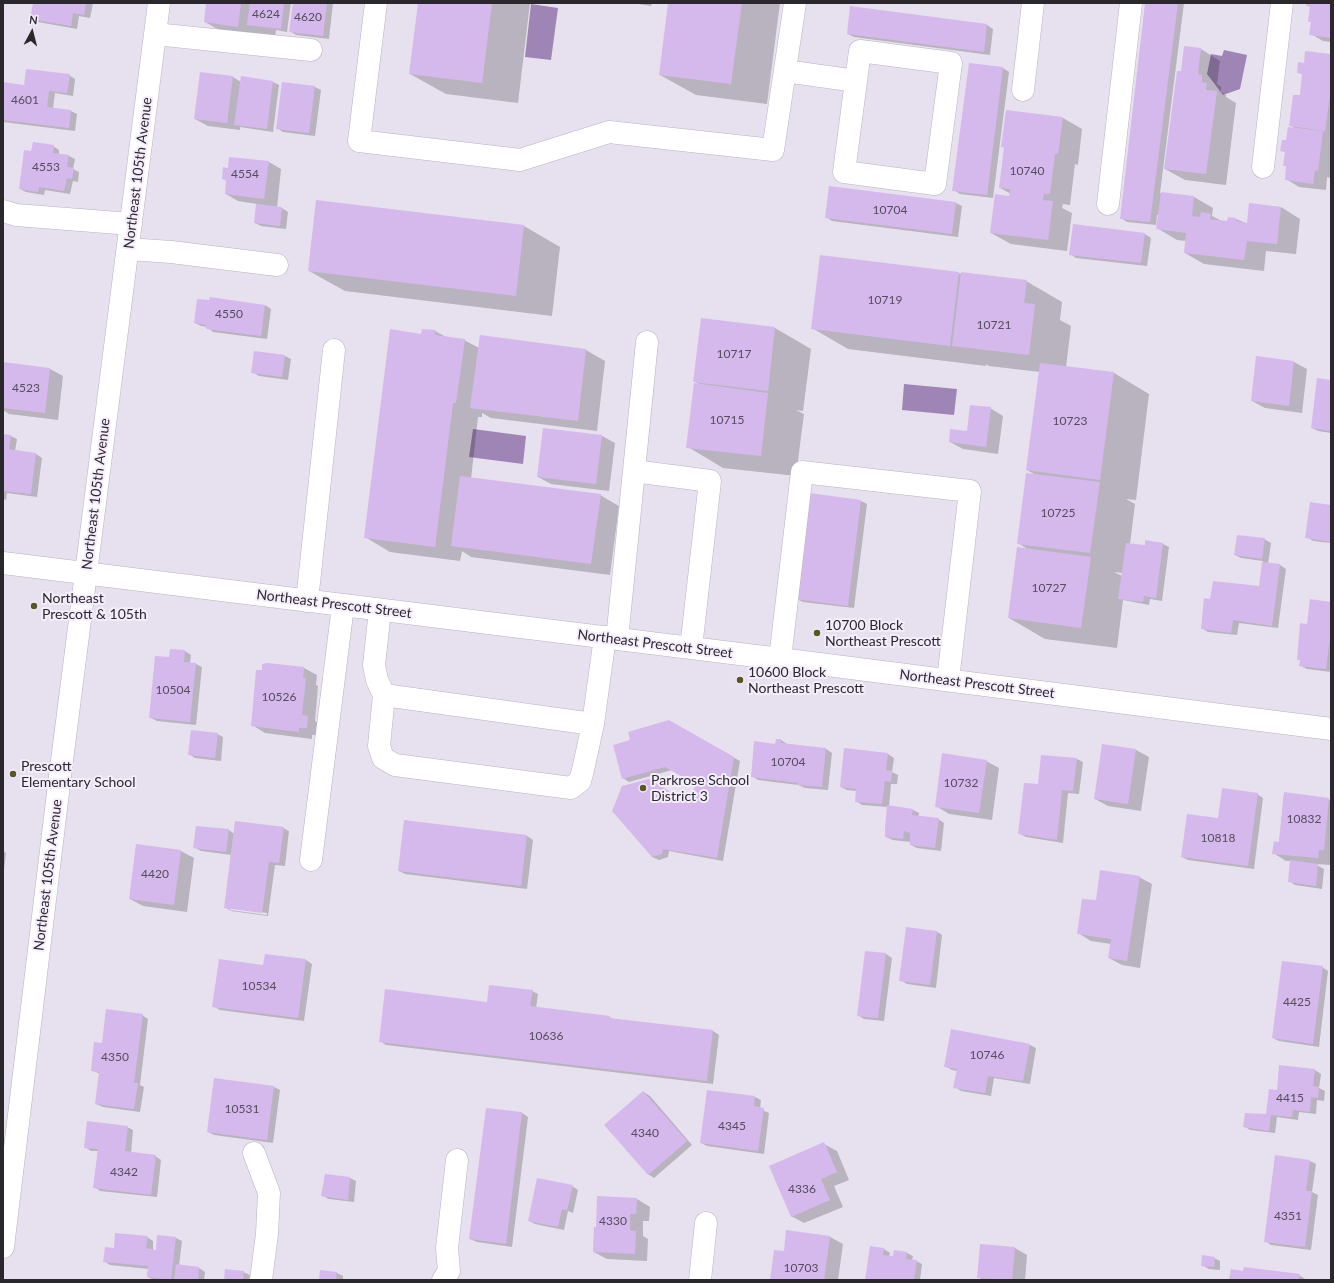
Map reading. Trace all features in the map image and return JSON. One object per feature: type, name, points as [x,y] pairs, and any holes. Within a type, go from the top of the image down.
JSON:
[{"type":"street","name":"Northeast 105th Avenue","points":[[3,1247],[86,573],[159,3]]},
{"type":"street","points":[[376,3],[359,141],[520,160],[609,132],[773,150],[795,3]]},
{"type":"street","points":[[1023,90],[1033,3]]},
{"type":"street","points":[[1108,204],[1131,3]]},
{"type":"street","points":[[1263,166],[1282,3]]},
{"type":"street","points":[[155,34],[312,50]]},
{"type":"street","points":[[860,51],[951,63],[935,184],[844,172],[856,81],[860,51]]},
{"type":"street","points":[[785,71],[856,81]]},
{"type":"street","points":[[3,211],[16,215],[131,224]]},
{"type":"street","points":[[128,249],[171,252],[277,265]]},
{"type":"street","points":[[380,610],[374,665],[384,695],[379,746],[383,758],[395,765],[572,788],[580,781],[611,638],[634,471],[647,342]]},
{"type":"street","points":[[307,601],[334,350]]},
{"type":"street","points":[[634,471],[710,481],[691,648]]},
{"type":"street","points":[[780,659],[802,472],[970,491],[948,680]]},
{"type":"street","name":"Northeast Prescott Street","points":[[3,563],[1331,729]]},
{"type":"street","points":[[311,860],[343,606]]},
{"type":"street","points":[[384,695],[593,724]]},
{"type":"street","points":[[254,1153],[269,1193],[267,1234],[261,1280]]},
{"type":"street","points":[[443,1280],[449,1271],[448,1248],[457,1160]]},
{"type":"street","points":[[700,1280],[706,1224]]},
{"type":"shaded area","points":[[531,4],[558,8],[551,60],[525,57]]},
{"type":"shaded area","points":[[1224,50],[1247,55],[1240,89],[1223,95],[1207,74],[1211,54],[1222,56]]},
{"type":"shaded area","points":[[904,384],[957,389],[954,415],[902,410]]},
{"type":"shaded area","points":[[473,429],[526,436],[523,464],[469,457]]},
{"type":"building","points":[[33,3],[86,3],[84,15],[73,13],[71,26],[30,19]]},
{"type":"building","points":[[206,3],[241,3],[238,27],[204,22]]},
{"type":"building","points":[[250,3],[284,3],[281,29],[247,25]]},
{"type":"building","points":[[293,3],[327,3],[323,36],[289,32]]},
{"type":"building","points":[[418,3],[492,3],[482,83],[409,74]]},
{"type":"building","points":[[668,3],[742,3],[731,84],[659,75]]},
{"type":"building","points":[[1145,3],[1178,3],[1150,222],[1120,219]]},
{"type":"building","points":[[1306,3],[1331,3],[1331,38],[1309,35],[1311,22],[1308,22],[1310,6],[1306,6]]},
{"type":"building","points":[[850,6],[987,24],[984,52],[847,34]]},
{"type":"building","points":[[1184,46],[1201,48],[1198,74],[1202,75],[1202,82],[1207,83],[1206,90],[1217,91],[1206,174],[1164,169],[1177,71],[1181,71]]},
{"type":"building","points":[[1305,51],[1331,54],[1331,87],[1325,131],[1289,126],[1293,95],[1300,95],[1302,74],[1297,73],[1298,62],[1304,63]]},
{"type":"building","points":[[969,63],[1003,67],[987,195],[952,191]]},
{"type":"building","points":[[26,69],[70,74],[67,93],[49,91],[47,107],[71,110],[69,128],[3,120],[3,82],[24,85]]},
{"type":"building","points":[[200,72],[233,76],[227,123],[194,119]]},
{"type":"building","points":[[241,76],[273,81],[267,129],[234,125]]},
{"type":"building","points":[[282,82],[315,86],[309,133],[276,129]]},
{"type":"building","points":[[1006,110],[1063,117],[1058,154],[1055,154],[1050,194],[1044,194],[1043,200],[1053,201],[1048,240],[990,233],[995,194],[1009,196],[1010,189],[999,188],[1004,147],[1001,147]]},
{"type":"building","points":[[1288,127],[1323,131],[1318,171],[1315,170],[1313,184],[1285,180],[1286,166],[1283,166],[1285,152],[1280,151],[1282,140],[1286,140]]},
{"type":"building","points":[[33,142],[54,145],[53,153],[69,155],[67,167],[74,168],[72,179],[67,178],[64,191],[39,187],[38,192],[19,189],[24,150],[31,151]]},
{"type":"building","points":[[229,157],[269,161],[264,199],[225,194],[226,180],[222,179],[223,167],[228,168]]},
{"type":"building","points":[[829,186],[956,202],[952,234],[825,218]]},
{"type":"building","points":[[1161,192],[1194,196],[1192,216],[1200,217],[1201,212],[1211,214],[1210,219],[1227,221],[1228,217],[1236,218],[1236,221],[1247,223],[1249,203],[1281,207],[1277,244],[1247,241],[1244,260],[1184,253],[1186,233],[1156,229]]},
{"type":"building","points":[[316,200],[524,225],[516,296],[308,271]]},
{"type":"building","points":[[256,204],[282,207],[280,226],[254,223]]},
{"type":"building","points":[[1073,224],[1145,233],[1141,263],[1069,255]]},
{"type":"building","points":[[820,255],[959,272],[950,346],[811,329]]},
{"type":"building","points":[[961,272],[1027,280],[1024,303],[1035,304],[1029,355],[952,346]]},
{"type":"building","points":[[210,297],[265,305],[261,336],[206,329],[206,325],[194,323],[197,299],[209,300]]},
{"type":"building","points":[[701,318],[775,327],[768,391],[693,382]]},
{"type":"building","points":[[390,329],[421,334],[422,329],[436,330],[435,335],[465,339],[456,403],[453,403],[435,547],[364,538]]},
{"type":"building","points":[[480,335],[586,349],[578,421],[470,408]]},
{"type":"building","points":[[254,351],[285,355],[282,377],[251,373]]},
{"type":"building","points":[[1256,356],[1294,361],[1289,406],[1251,401]]},
{"type":"building","points":[[3,362],[50,368],[45,413],[3,408]]},
{"type":"building","points":[[1040,363],[1114,372],[1100,480],[1026,470]]},
{"type":"building","points":[[1317,378],[1331,380],[1331,431],[1311,428]]},
{"type":"building","points":[[694,383],[768,393],[761,456],[686,448]]},
{"type":"building","points":[[970,405],[991,407],[986,447],[949,442],[950,429],[967,431]]},
{"type":"building","points":[[543,428],[602,435],[596,484],[537,477]]},
{"type":"building","points":[[3,434],[11,435],[9,449],[36,453],[31,494],[3,491]]},
{"type":"building","points":[[1026,473],[1100,482],[1090,553],[1017,544]]},
{"type":"building","points":[[460,476],[601,494],[591,564],[451,546]]},
{"type":"building","points":[[809,493],[861,500],[848,606],[795,599]]},
{"type":"building","points":[[1310,502],[1331,505],[1331,542],[1305,538]]},
{"type":"building","points":[[1237,535],[1265,538],[1262,559],[1234,555]]},
{"type":"building","points":[[1145,540],[1163,543],[1156,598],[1144,596],[1143,602],[1118,599],[1126,543],[1145,545]]},
{"type":"building","points":[[1017,547],[1091,557],[1081,628],[1008,618]]},
{"type":"building","points":[[1262,562],[1280,564],[1272,626],[1233,620],[1231,633],[1201,629],[1204,598],[1210,599],[1213,581],[1259,586]]},
{"type":"building","points":[[1310,599],[1331,602],[1331,629],[1326,669],[1299,666],[1300,660],[1297,660],[1300,623],[1307,624]]},
{"type":"building","points":[[170,649],[185,650],[184,662],[196,663],[190,722],[149,718],[155,656],[169,657]]},
{"type":"building","points":[[268,663],[304,667],[303,678],[306,678],[302,715],[308,716],[307,728],[299,728],[299,732],[251,726],[256,670],[262,670],[262,664]]},
{"type":"building","name":"Parkrose School District 3","points":[[669,720],[734,757],[717,858],[663,849],[662,854],[652,857],[612,811],[622,786],[649,779],[669,791],[670,794],[692,798],[695,784],[665,767],[622,779],[613,745],[630,740],[628,732]]},
{"type":"building","points":[[191,730],[218,733],[215,758],[188,755]]},
{"type":"building","points":[[776,739],[781,739],[781,743],[826,748],[822,787],[797,785],[798,783],[751,777],[754,741],[775,744]]},
{"type":"building","points":[[1102,744],[1136,749],[1128,804],[1094,799]]},
{"type":"building","points":[[844,748],[888,753],[886,770],[892,771],[891,782],[885,781],[882,804],[855,802],[856,789],[840,787]]},
{"type":"building","points":[[942,753],[987,760],[979,813],[935,807]]},
{"type":"building","points":[[1041,755],[1077,758],[1073,791],[1062,790],[1057,840],[1018,834],[1024,783],[1038,784]]},
{"type":"building","points":[[1222,788],[1258,793],[1248,866],[1181,857],[1187,814],[1218,818]]},
{"type":"building","points":[[1284,792],[1329,798],[1324,850],[1319,850],[1318,858],[1272,854],[1274,841],[1279,842]]},
{"type":"building","points":[[887,805],[913,809],[912,815],[939,818],[935,848],[910,845],[910,833],[904,831],[903,839],[885,837]]},
{"type":"building","points":[[404,820],[527,835],[521,886],[398,871]]},
{"type":"building","points":[[235,821],[284,827],[279,863],[269,862],[262,913],[224,908]]},
{"type":"building","points":[[196,826],[229,829],[226,852],[193,848]]},
{"type":"building","points":[[136,844],[181,850],[174,905],[129,899]]},
{"type":"building","points":[[1290,860],[1318,864],[1316,886],[1288,882]]},
{"type":"building","points":[[1100,870],[1140,876],[1127,961],[1108,958],[1111,939],[1077,934],[1082,899],[1096,900]]},
{"type":"building","points":[[906,927],[937,931],[930,985],[899,981]]},
{"type":"building","points":[[865,951],[886,953],[878,1018],[857,1016]]},
{"type":"building","points":[[265,954],[306,959],[298,1018],[212,1007],[219,959],[263,965]]},
{"type":"building","points":[[1282,961],[1323,966],[1313,1044],[1272,1038]]},
{"type":"building","points":[[489,985],[533,990],[530,1006],[610,1016],[609,1018],[713,1030],[707,1081],[379,1042],[385,989],[487,1002]]},
{"type":"building","points":[[106,1009],[143,1014],[134,1083],[138,1083],[134,1109],[95,1104],[99,1072],[91,1071],[94,1042],[102,1043]]},
{"type":"building","points":[[951,1029],[1030,1044],[1023,1081],[988,1076],[985,1093],[953,1088],[957,1069],[944,1067]]},
{"type":"building","points":[[1279,1065],[1315,1069],[1313,1086],[1319,1087],[1318,1098],[1311,1097],[1310,1112],[1293,1110],[1292,1117],[1271,1115],[1269,1131],[1243,1127],[1245,1113],[1266,1114],[1269,1089],[1277,1090]]},
{"type":"building","points":[[214,1078],[274,1086],[267,1140],[207,1132]]},
{"type":"building","points":[[707,1090],[755,1096],[754,1106],[764,1108],[758,1151],[700,1143]]},
{"type":"building","points":[[643,1091],[687,1141],[648,1175],[604,1125]]},
{"type":"building","points":[[486,1108],[522,1112],[506,1244],[469,1239]]},
{"type":"building","points":[[87,1121],[128,1126],[125,1151],[156,1155],[151,1195],[93,1188],[98,1149],[84,1148]]},
{"type":"building","points":[[824,1142],[837,1172],[821,1179],[830,1200],[791,1217],[769,1166]]},
{"type":"building","points":[[1275,1155],[1310,1160],[1306,1191],[1312,1191],[1305,1247],[1264,1242]]},
{"type":"building","points":[[325,1174],[350,1177],[348,1200],[321,1196]]},
{"type":"building","points":[[537,1178],[573,1185],[567,1210],[562,1209],[558,1227],[528,1221]]},
{"type":"building","points":[[597,1196],[637,1198],[636,1214],[630,1214],[630,1230],[636,1231],[635,1254],[593,1252],[594,1227],[596,1227]]},
{"type":"building","points":[[786,1230],[830,1236],[824,1280],[770,1280],[774,1250],[784,1251]]},
{"type":"building","points":[[115,1233],[148,1236],[146,1248],[156,1250],[157,1235],[176,1237],[171,1280],[147,1277],[148,1266],[103,1262],[105,1247],[114,1248]]},
{"type":"building","points":[[980,1244],[1015,1247],[1012,1280],[977,1278]]},
{"type":"building","points":[[870,1246],[884,1248],[883,1255],[893,1256],[894,1250],[907,1252],[906,1259],[917,1260],[914,1280],[865,1280]]},
{"type":"building","points":[[1202,1255],[1215,1257],[1214,1267],[1201,1266]]},
{"type":"building","points":[[176,1264],[199,1267],[198,1280],[174,1280]]},
{"type":"building","points":[[1244,1267],[1300,1274],[1299,1280],[1229,1280],[1231,1269],[1243,1271]]},
{"type":"building","points":[[225,1269],[244,1271],[243,1280],[224,1280]]},
{"type":"building","points":[[320,1270],[337,1272],[336,1280],[319,1280]]},
{"type":"place","name":"Northeast Prescott & 105th","points":[[34,606]]},
{"type":"place","name":"10700 Block Northeast Prescott","points":[[817,633]]},
{"type":"place","name":"10600 Block Northeast Prescott","points":[[740,680]]},
{"type":"place","name":"Prescott Elementary School","points":[[13,774]]},
{"type":"place","name":"Parkrose School District 3","points":[[643,788]]}]
